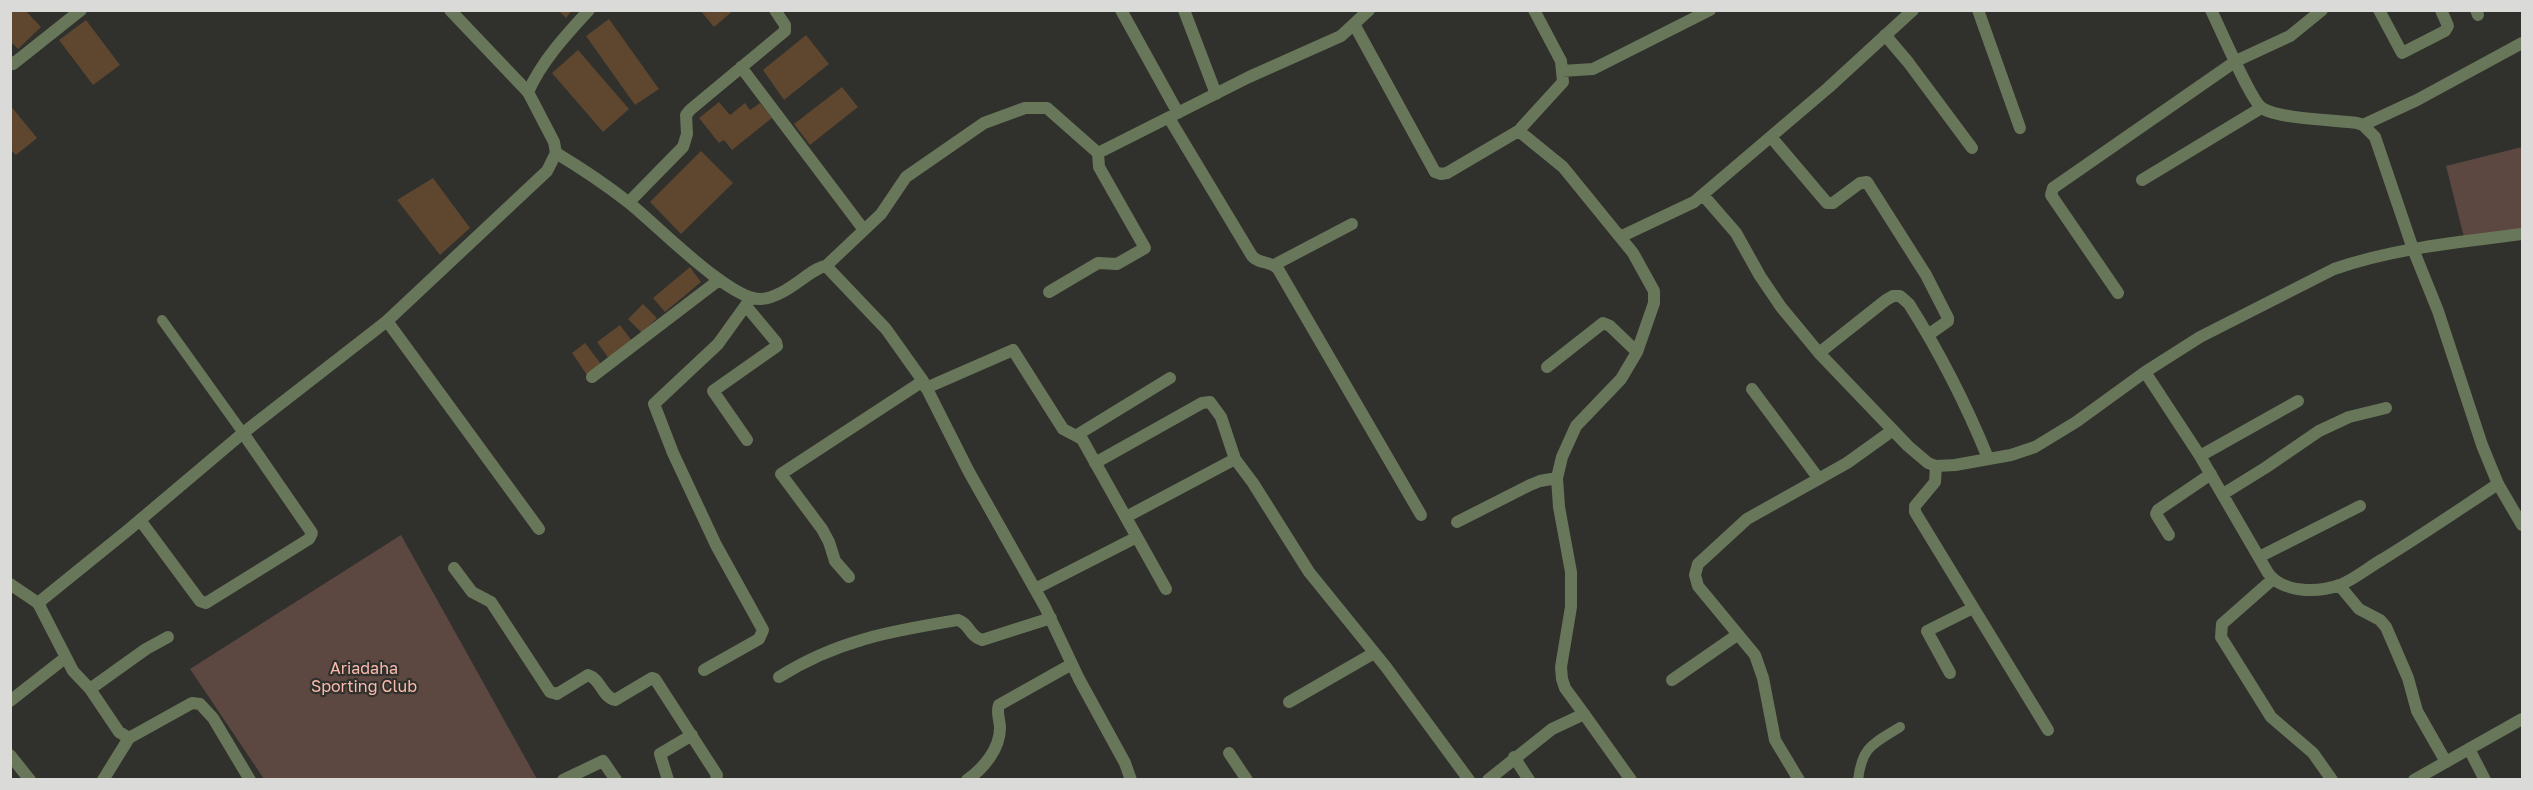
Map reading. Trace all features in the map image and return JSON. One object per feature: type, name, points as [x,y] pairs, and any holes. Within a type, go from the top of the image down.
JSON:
[{"type":"street","points":[[11,64],[81,10]]},
{"type":"street","points":[[38,603],[243,432],[387,321],[546,171],[556,153],[554,142],[528,92],[450,10]]},
{"type":"street","points":[[528,92],[549,55],[589,10]]},
{"type":"street","points":[[628,202],[683,147],[687,134],[686,115],[690,110],[785,31],[785,25],[775,10]]},
{"type":"street","points":[[1121,10],[1173,116],[1256,261],[1274,265],[1352,224]]},
{"type":"street","points":[[1184,10],[1216,94]]},
{"type":"street","points":[[1098,153],[1216,94],[1341,36],[1369,10]]},
{"type":"street","points":[[1354,24],[1435,172],[1441,174],[1520,130],[1563,82],[1561,61],[1534,10]]},
{"type":"street","points":[[1562,71],[1593,69],[1710,10]]},
{"type":"street","points":[[1620,237],[1687,207],[1703,195],[1913,10]]},
{"type":"street","points":[[1978,10],[2020,128]]},
{"type":"street","points":[[2211,10],[2251,94],[2261,108],[2279,114],[2363,125],[2417,100],[2523,43]]},
{"type":"street","points":[[2118,292],[2051,195],[2051,191],[2236,61],[2290,36],[2322,10]]},
{"type":"street","points":[[2379,10],[2402,54],[2445,31],[2448,26],[2441,10]]},
{"type":"street","points":[[1885,35],[1921,78],[1972,148]]},
{"type":"street","points":[[741,67],[864,230]]},
{"type":"street","points":[[704,670],[759,639],[763,630],[712,536],[673,453],[654,404],[718,345],[748,302],[768,298],[782,292],[820,267],[826,266],[881,214],[906,177],[984,123],[1025,108],[1047,108],[1098,153],[1099,167],[1145,248],[1117,264],[1098,262],[1049,292]]},
{"type":"street","points":[[2142,180],[2261,108]]},
{"type":"street","points":[[2363,125],[2377,142],[2413,249],[2438,311],[2482,446],[2498,484],[2523,525]]},
{"type":"street","points":[[1520,130],[1563,168],[1633,253],[1654,291],[1654,303],[1637,352],[1621,379],[1576,426],[1562,457],[1557,478],[1559,507],[1571,572],[1571,608],[1562,679],[1565,688],[1631,780]]},
{"type":"street","points":[[1771,137],[1827,203],[1833,203],[1860,183],[1867,182],[1926,275],[1948,318],[1948,321],[1928,335]]},
{"type":"street","points":[[556,153],[628,202],[748,302],[776,342],[777,346],[713,391],[747,440]]},
{"type":"street","points":[[1703,195],[1736,233],[1760,276],[1781,307],[1819,353],[1915,452],[1936,466],[2011,455],[2035,447],[2049,440],[2145,372],[2200,337],[2316,276],[2356,261],[2413,249],[2523,234]]},
{"type":"street","points":[[1274,265],[1421,515]]},
{"type":"street","points":[[826,266],[886,329],[924,385],[969,472],[1051,618],[1072,664],[1125,763],[1131,780]]},
{"type":"street","points":[[592,377],[719,280]]},
{"type":"street","points":[[1819,353],[1896,295],[1900,296],[1909,304],[1928,335],[1965,405],[1988,458]]},
{"type":"street","points":[[387,321],[539,529]]},
{"type":"street","points":[[1547,367],[1603,323],[1610,326],[1637,352]]},
{"type":"street","points":[[849,577],[836,561],[822,528],[781,474],[924,385],[1013,350],[1063,429],[1082,439],[1166,589]]},
{"type":"street","points":[[2145,372],[2200,456],[2272,579],[2280,585],[2295,589],[2339,585],[2415,539],[2498,484]]},
{"type":"street","points":[[1077,435],[1170,378]]},
{"type":"street","points":[[1752,389],[1819,479]]},
{"type":"street","points":[[2200,456],[2298,401]]},
{"type":"street","points":[[1095,463],[1206,402],[1210,402],[1221,417],[1235,459],[1253,483],[1309,572],[1374,653],[1469,780]]},
{"type":"street","points":[[2223,494],[2319,431],[2349,417],[2386,408]]},
{"type":"street","points":[[1799,780],[1779,747],[1772,730],[1761,668],[1755,655],[1698,586],[1695,575],[1696,567],[1747,519],[1847,463],[1893,430]]},
{"type":"street","points":[[140,520],[200,601],[206,603],[309,539],[312,533],[243,432]]},
{"type":"street","points":[[1126,517],[1235,459]]},
{"type":"street","points":[[1936,466],[1935,482],[1915,506],[1915,510],[2048,730]]},
{"type":"street","points":[[2169,535],[2158,520],[2156,514],[2158,510],[2211,474]]},
{"type":"street","points":[[1457,522],[1530,485],[1557,478]]},
{"type":"street","points":[[2259,557],[2360,506]]},
{"type":"street","points":[[1035,589],[1137,537]]},
{"type":"street","points":[[454,568],[472,592],[490,602],[550,692],[557,693],[588,675],[594,677],[609,698],[615,700],[652,678],[655,679],[717,775],[716,780]]},
{"type":"street","points":[[2272,579],[2222,624],[2221,637],[2271,717],[2313,753],[2332,780]]},
{"type":"street","points":[[10,584],[38,603],[73,671],[90,689],[119,732],[129,738]]},
{"type":"street","points":[[2339,585],[2359,609],[2380,620],[2386,627],[2408,678],[2417,711],[2446,762]]},
{"type":"street","points":[[1950,673],[1927,631],[1973,608]]},
{"type":"street","points":[[779,677],[813,659],[876,634],[958,621],[964,623],[974,637],[982,640],[1051,618]]},
{"type":"street","points":[[1672,680],[1737,635]]},
{"type":"street","points":[[90,689],[146,649],[168,637]]},
{"type":"street","points":[[1289,702],[1374,653]]},
{"type":"street","points":[[10,701],[65,658]]},
{"type":"street","points":[[967,780],[987,761],[996,746],[1000,729],[997,709],[999,705],[1072,664]]},
{"type":"street","points":[[103,780],[129,738],[192,703],[200,704],[213,718],[250,780]]},
{"type":"street","points":[[1488,780],[1552,729],[1584,714]]},
{"type":"street","points":[[2414,780],[2523,719]]},
{"type":"street","points":[[668,780],[660,754],[692,735]]},
{"type":"street","points":[[2469,749],[2485,780]]},
{"type":"street","points":[[1229,753],[1246,780]]},
{"type":"street","points":[[10,755],[30,780]]},
{"type":"street","points":[[1514,757],[1529,780]]},
{"type":"street","points":[[563,780],[603,760],[616,780]]},
{"type":"lane","points":[[162,320],[243,432]]},
{"type":"lane","points":[[1858,780],[1864,753],[1870,745],[1900,728]]},
{"type":"green space","points":[[2522,147],[2522,230],[2464,237],[2446,166]]},
{"type":"green space","name":"Ariadaha Sporting Club","points":[[401,535],[537,779],[264,779],[190,669]]},
{"type":"building","points":[[10,10],[25,10],[41,27],[18,49],[10,41]]},
{"type":"building","points":[[558,10],[572,10],[566,18]]},
{"type":"building","points":[[700,10],[734,10],[714,27]]},
{"type":"building","points":[[609,19],[659,89],[635,105],[586,36]]},
{"type":"building","points":[[86,20],[120,65],[93,85],[59,40]]},
{"type":"building","points":[[806,35],[829,64],[784,100],[763,70]]},
{"type":"building","points":[[578,50],[629,109],[603,132],[552,73]]},
{"type":"building","points":[[842,87],[858,107],[810,145],[794,124]]},
{"type":"building","points":[[719,102],[730,115],[745,103],[750,110],[760,103],[772,118],[732,150],[724,140],[719,143],[699,118]]},
{"type":"building","points":[[10,105],[37,138],[16,155],[10,149]]},
{"type":"building","points":[[701,151],[733,183],[681,234],[650,202]]},
{"type":"building","points":[[433,178],[470,228],[440,255],[397,200]]},
{"type":"building","points":[[690,267],[701,282],[665,312],[653,298]]},
{"type":"building","points":[[643,304],[657,318],[642,333],[628,319]]},
{"type":"building","points":[[620,325],[632,341],[609,359],[597,342]]},
{"type":"building","points":[[585,343],[601,364],[587,375],[572,353]]}]
